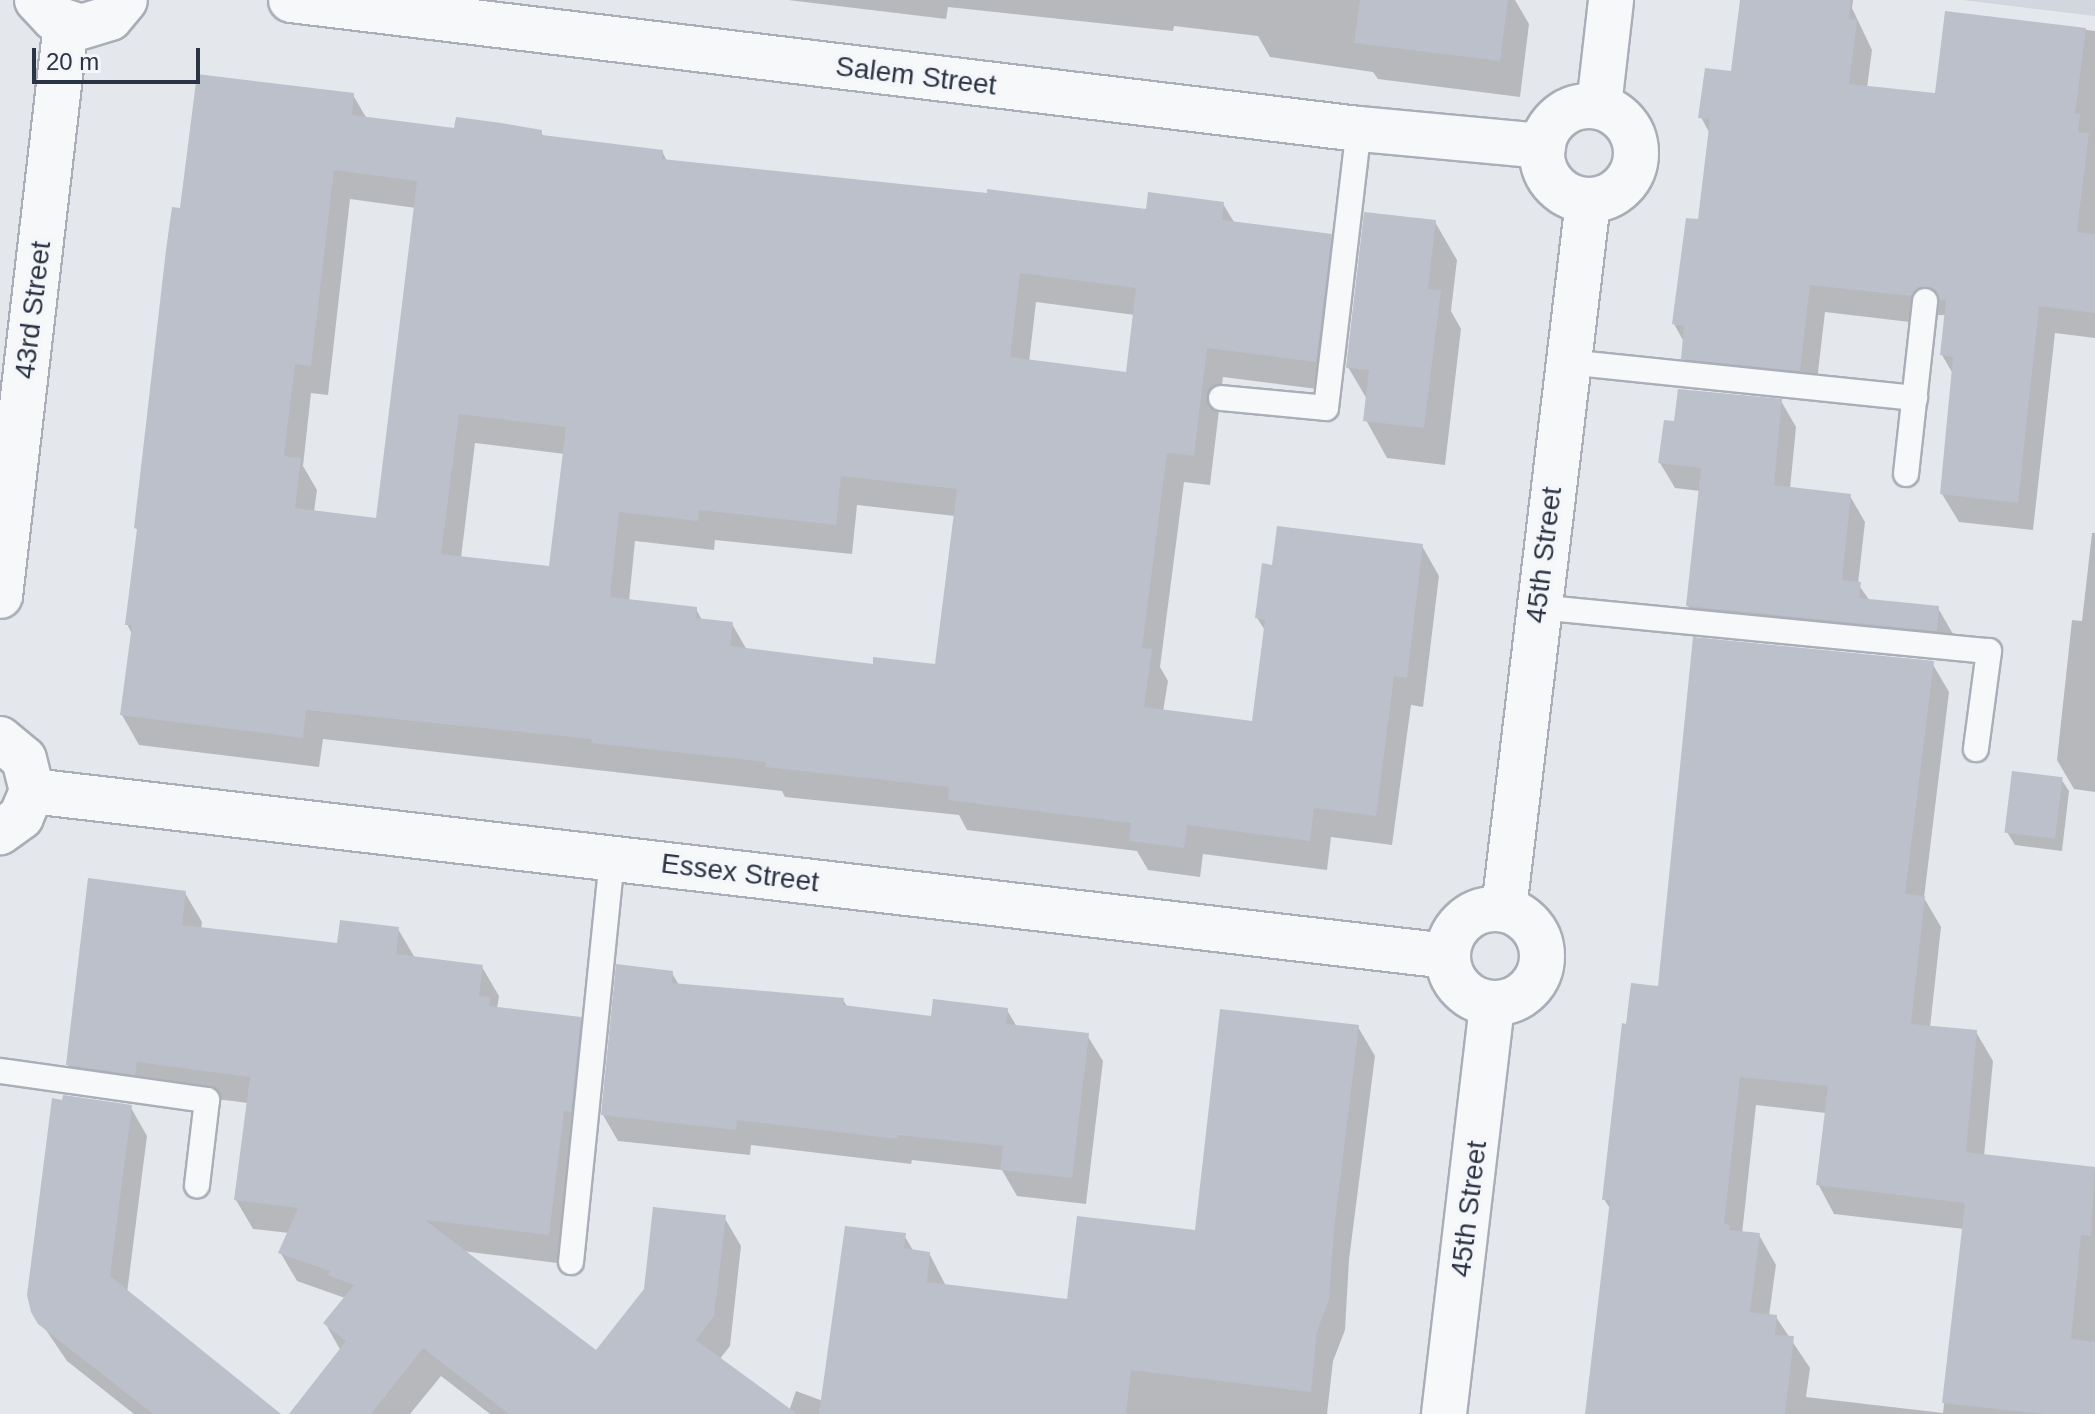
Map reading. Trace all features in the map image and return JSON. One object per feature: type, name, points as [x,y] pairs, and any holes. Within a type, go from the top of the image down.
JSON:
[{"type":"street","points":[[52,12],[96,25],[110,18],[125,0]]},
{"type":"street","name":"Salem Street","points":[[291,0],[1359,129],[1543,146]]},
{"type":"street","points":[[1599,106],[1611,0]]},
{"type":"street","name":"43rd Street","points":[[0,596],[13,364],[52,12]]},
{"type":"street","points":[[1584,105],[1599,106],[1622,118],[1630,128],[1635,140],[1636,164],[1623,186],[1601,199],[1575,199],[1553,184],[1542,159],[1543,146],[1556,118],[1584,105]]},
{"type":"street","name":"45th Street","points":[[1504,909],[1588,201]]},
{"type":"street","points":[[0,739],[24,759],[32,791],[21,817],[0,832]]},
{"type":"street","name":"Essex Street","points":[[32,791],[1447,956]]},
{"type":"street","points":[[1488,909],[1504,909],[1516,913],[1535,930],[1542,954],[1536,979],[1528,989],[1506,1002],[1492,1004],[1475,999],[1459,987],[1447,956],[1452,936],[1461,922],[1488,909]]},
{"type":"street","name":"45th Street","points":[[1444,1414],[1492,1004]]},
{"type":"lane","points":[[1221,398],[1326,408],[1359,129]]},
{"type":"lane","points":[[1906,474],[1925,301]]},
{"type":"lane","points":[[1567,362],[1915,398]]},
{"type":"lane","points":[[1538,607],[1989,651],[1976,749]]},
{"type":"lane","points":[[571,1262],[612,858]]},
{"type":"lane","points":[[0,1071],[207,1100],[197,1185]]},
{"type":"shaded area","points":[[1962,0],[2095,0],[2095,16]]},
{"type":"building","points":[[1360,0],[1508,0],[1500,61],[1354,43]]},
{"type":"building","points":[[1740,0],[1851,0],[1849,19],[1857,20],[1849,84],[1935,93],[1945,11],[2086,28],[2075,114],[2080,114],[2078,132],[2089,133],[2077,232],[2095,234],[2095,313],[2039,306],[2018,503],[1940,494],[1953,357],[1940,355],[1946,300],[1940,300],[1933,289],[1920,287],[1911,296],[1810,285],[1800,371],[1681,359],[1684,326],[1672,324],[1686,218],[1698,219],[1710,119],[1698,118],[1705,68],[1731,71]]},
{"type":"building","points":[[197,74],[354,93],[352,115],[454,128],[456,117],[501,123],[542,130],[542,135],[663,150],[662,159],[987,193],[987,189],[1146,209],[1148,192],[1224,202],[1222,220],[1332,234],[1316,362],[1207,348],[1194,456],[1167,453],[1142,648],[1152,649],[1144,707],[1252,721],[1265,620],[1255,618],[1262,563],[1272,565],[1277,526],[1423,544],[1407,678],[1394,676],[1376,816],[1314,808],[1310,841],[1187,825],[1184,848],[1129,841],[1131,823],[948,800],[949,787],[765,767],[766,762],[591,743],[592,739],[306,710],[303,738],[120,715],[132,625],[125,625],[137,529],[134,528],[166,250],[172,207],[180,208]],"holes":[[[334,170],[417,181],[376,518],[295,508],[301,458],[284,456],[295,364],[311,366]],[[1020,273],[1136,288],[1126,372],[1010,357]],[[459,414],[566,427],[549,566],[441,554]],[[841,476],[957,489],[935,664],[873,657],[873,664],[730,646],[733,622],[696,618],[697,607],[610,597],[619,512],[698,521],[699,510],[836,525]]]},
{"type":"building","points":[[1364,212],[1436,220],[1428,289],[1441,290],[1424,428],[1363,421],[1369,370],[1346,368]]},
{"type":"building","points":[[1678,389],[1782,399],[1774,485],[1851,494],[1842,580],[1861,582],[1859,598],[1939,606],[1937,631],[1686,606],[1701,468],[1658,463],[1664,420],[1674,421]]},
{"type":"building","points":[[1693,637],[1934,661],[1905,894],[1925,896],[1911,1024],[1977,1030],[1966,1152],[2095,1167],[2091,1236],[2081,1235],[2071,1339],[2095,1342],[2095,1414],[2043,1414],[1942,1403],[1965,1203],[1816,1185],[1828,1086],[1740,1077],[1724,1224],[1730,1225],[1729,1230],[1760,1233],[1750,1312],[1777,1315],[1775,1335],[1794,1336],[1785,1414],[1585,1414],[1610,1200],[1602,1200],[1622,1023],[1626,1024],[1631,983],[1658,986]]},
{"type":"building","points":[[2012,771],[2063,777],[2055,839],[2004,833]]},
{"type":"building","points":[[88,878],[186,891],[182,925],[337,943],[340,920],[399,927],[396,954],[483,965],[479,996],[490,997],[489,1006],[581,1017],[571,1112],[564,1111],[549,1235],[425,1220],[596,1350],[644,1289],[653,1207],[726,1215],[714,1316],[696,1340],[797,1414],[509,1414],[423,1348],[371,1414],[289,1414],[346,1341],[323,1323],[354,1285],[328,1275],[330,1271],[278,1253],[298,1208],[234,1200],[250,1077],[137,1062],[135,1075],[66,1065]]},
{"type":"building","points":[[616,964],[673,971],[672,983],[844,998],[843,1005],[931,1016],[933,999],[1008,1008],[1006,1024],[1089,1033],[1072,1178],[1000,1170],[1003,1146],[898,1135],[897,1139],[737,1120],[736,1130],[601,1115]]},
{"type":"building","points":[[1220,1009],[1359,1025],[1334,1230],[1329,1300],[1317,1331],[1311,1392],[1131,1370],[1126,1414],[819,1414],[845,1226],[906,1233],[904,1248],[930,1252],[927,1282],[1067,1299],[1077,1216],[1195,1230]]},
{"type":"building","points":[[63,1095],[132,1105],[110,1276],[281,1414],[153,1414],[38,1324],[27,1295],[52,1098],[62,1100]]}]
